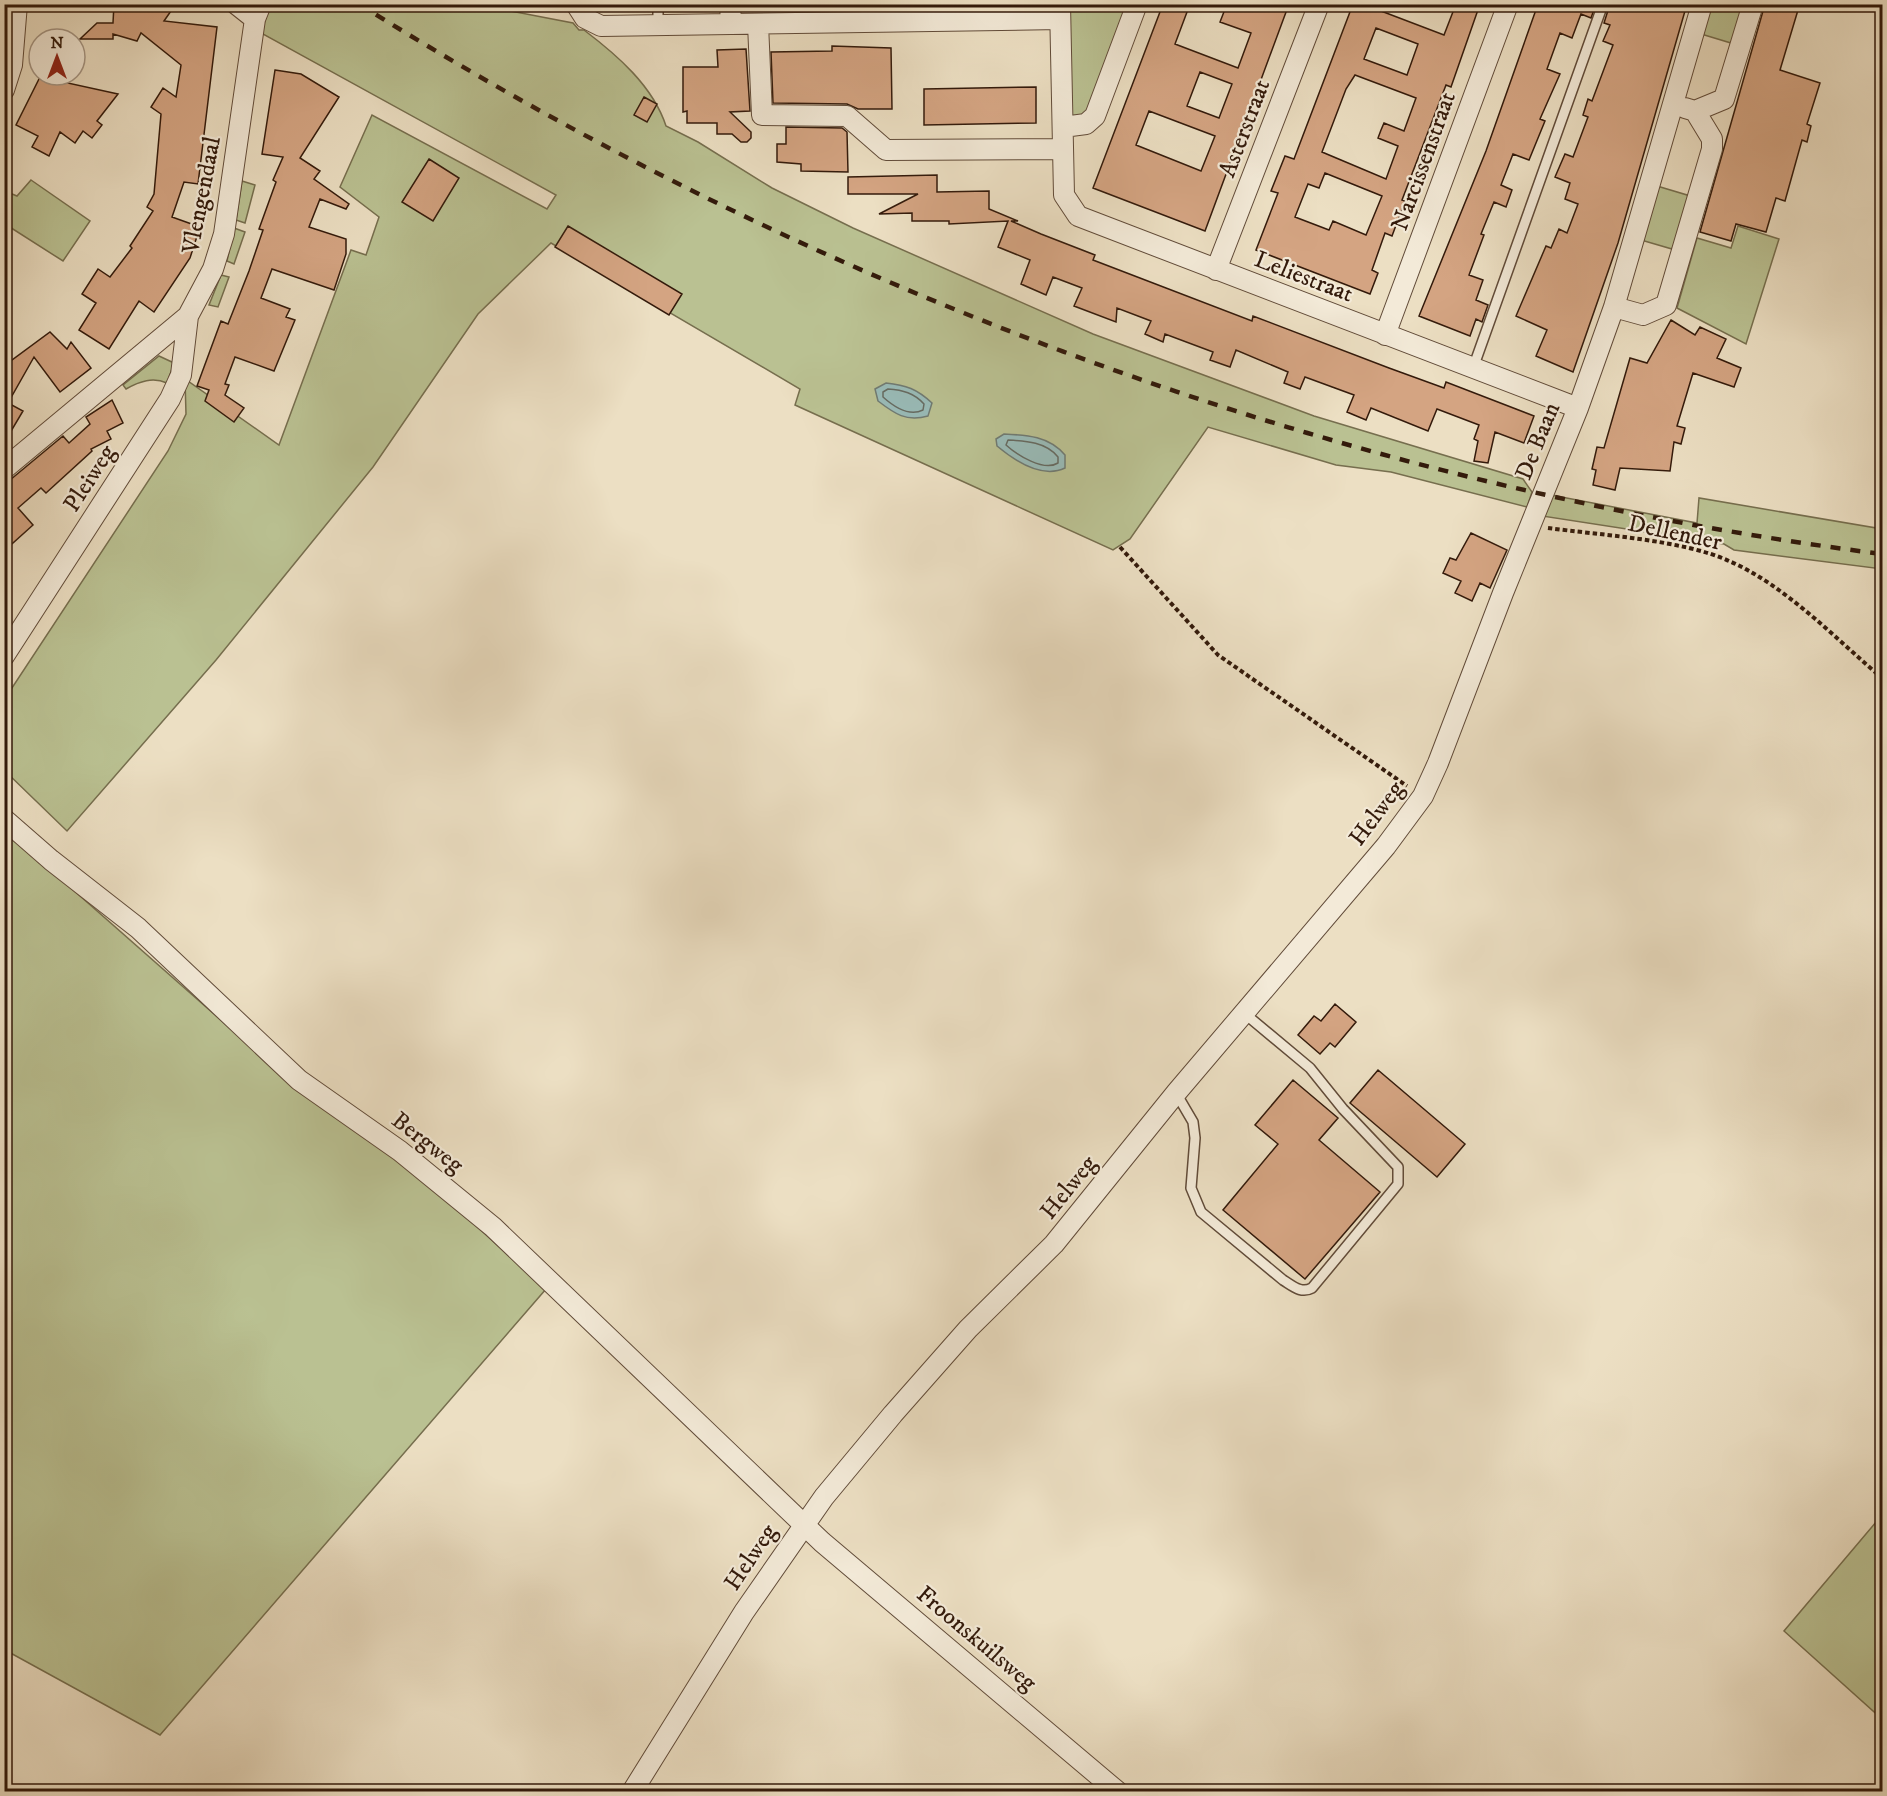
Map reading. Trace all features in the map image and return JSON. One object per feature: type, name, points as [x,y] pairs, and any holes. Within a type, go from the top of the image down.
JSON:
[{"type":"street","points":[[4,90],[12,65],[17,4]]},
{"type":"street","points":[[236,4],[258,12]]},
{"type":"street","points":[[1063,127],[1086,124],[1095,116],[1137,4]]},
{"type":"street","name":"Asterstraat","points":[[1216,270],[1319,4]]},
{"type":"street","name":"Narcissenstraat","points":[[1385,335],[1508,4]]},
{"type":"street","name":"De Baan","points":[[1503,593],[1578,408],[1614,307],[1702,4]]},
{"type":"street","points":[[1672,105],[1695,111],[1724,99],[1753,4]]},
{"type":"street","points":[[580,11],[600,26],[658,25],[731,14],[758,24],[894,13],[1060,12]]},
{"type":"street","name":"Vlengendaal","points":[[4,469],[188,316],[213,269],[224,234],[258,12]]},
{"type":"street","name":"Leliestraat","points":[[1060,12],[1064,195],[1078,216],[1578,408]]},
{"type":"street","points":[[758,24],[762,115],[847,116],[886,150],[1062,149]]},
{"type":"street","points":[[1614,307],[1643,315],[1666,305],[1712,149],[1712,139],[1695,111]]},
{"type":"street","name":"Pleiweg","points":[[4,656],[170,399],[181,375],[188,316]]},
{"type":"street","name":"Helweg","points":[[632,1791],[744,1612],[805,1523],[937,1363],[1054,1244],[1176,1093],[1386,846],[1423,796],[1438,763],[1503,593]]},
{"type":"street","name":"Bergweg","points":[[4,819],[51,860],[138,928],[299,1080],[400,1151],[493,1227],[805,1523]]},
{"type":"street","name":"Froonskuilsweg","points":[[805,1523],[822,1542],[1118,1791]]},
{"type":"lane","points":[[658,4],[658,25]]},
{"type":"lane","points":[[1473,368],[1603,4]]},
{"type":"lane","points":[[1176,1093],[1193,1122],[1195,1138],[1191,1188],[1201,1212],[1283,1280],[1297,1289],[1306,1291],[1312,1288],[1398,1184],[1398,1167],[1343,1109],[1310,1068],[1244,1013]]},
{"type":"path","name":"Dellender","points":[[1530,526],[1682,548],[1727,559],[1778,590],[1882,678]]},
{"type":"path","points":[[1120,547],[1218,655],[1423,796]]},
{"type":"green space","points":[[270,5],[479,5],[573,23],[579,30],[584,30],[609,50],[632,72],[652,98],[666,126],[698,142],[772,188],[853,228],[1093,334],[1314,416],[1523,479],[1532,492],[1527,507],[1391,472],[1336,465],[1208,427],[1130,539],[1113,550],[795,405],[800,389],[551,243],[478,314],[373,467],[216,660],[67,831],[5,771],[4,700],[168,451],[186,414],[185,379],[279,445],[351,250],[366,255],[379,217],[340,187],[372,115],[547,209],[556,195],[261,33]]},
{"type":"green space","points":[[1069,5],[1131,5],[1085,117],[1073,118],[1071,115]]},
{"type":"green space","points":[[1710,5],[1749,5],[1731,43],[1701,34]]},
{"type":"green space","points":[[31,180],[90,221],[63,261],[5,224],[5,191],[17,196]]},
{"type":"green space","points":[[242,181],[255,185],[245,223],[236,220]]},
{"type":"green space","points":[[1657,186],[1687,195],[1691,203],[1672,249],[1641,240]]},
{"type":"green space","points":[[1738,226],[1779,239],[1746,344],[1677,308],[1697,238],[1731,248]]},
{"type":"green space","points":[[234,228],[245,232],[234,264],[227,261]]},
{"type":"green space","points":[[221,275],[229,277],[218,307],[209,305]]},
{"type":"green space","points":[[159,356],[174,363],[167,383],[157,380],[146,381],[126,389],[123,385]]},
{"type":"green space","points":[[1551,495],[1697,523],[1699,498],[1882,529],[1882,569],[1734,550],[1724,544],[1542,516]]},
{"type":"green space","points":[[4,829],[306,1095],[386,1151],[474,1224],[546,1289],[160,1735],[5,1650]]},
{"type":"green space","points":[[1882,1515],[1882,1719],[1784,1631]]},
{"type":"water","points":[[886,383],[911,388],[927,398],[932,403],[928,416],[913,418],[901,416],[878,401],[875,389]]},
{"type":"water","points":[[1004,434],[1045,440],[1065,455],[1065,468],[1056,471],[1038,470],[1020,462],[997,446],[996,439]]},
{"type":"building","points":[[114,4],[161,4],[171,11],[164,21],[217,27],[198,184],[184,182],[172,217],[200,227],[190,258],[154,312],[139,301],[109,349],[79,330],[96,303],[82,294],[98,269],[110,277],[132,248],[130,246],[153,211],[147,207],[154,194],[161,114],[151,107],[163,88],[176,97],[181,65],[141,33],[137,41],[113,34],[113,39],[87,39],[87,32],[97,23],[113,23]]},
{"type":"building","points":[[1163,4],[1190,4],[1175,44],[1238,68],[1251,33],[1220,22],[1227,4],[1289,4],[1205,231],[1093,188]],"holes":[[[1200,72],[1232,84],[1219,118],[1187,106]],[[1149,111],[1215,136],[1201,171],[1136,145]]]},
{"type":"building","points":[[1353,4],[1383,4],[1381,11],[1444,35],[1456,4],[1480,4],[1451,87],[1446,85],[1402,200],[1405,201],[1392,236],[1385,233],[1372,270],[1378,273],[1370,294],[1256,250],[1278,193],[1271,191],[1285,156],[1294,159]],"holes":[[[1376,28],[1418,44],[1407,75],[1364,59]],[[1355,75],[1416,98],[1404,131],[1384,123],[1378,138],[1398,146],[1386,179],[1322,152],[1346,89]],[[1325,173],[1382,196],[1366,235],[1333,221],[1329,230],[1295,217],[1308,184],[1319,188]]]},
{"type":"building","points":[[1538,4],[1596,4],[1591,18],[1581,14],[1572,38],[1560,33],[1547,69],[1560,74],[1540,119],[1545,121],[1529,160],[1513,154],[1501,185],[1512,190],[1506,207],[1494,202],[1481,234],[1484,235],[1469,275],[1483,280],[1476,300],[1488,305],[1482,322],[1476,319],[1470,336],[1419,316],[1486,151]]},
{"type":"building","points":[[1610,4],[1687,4],[1618,243],[1573,372],[1536,356],[1547,330],[1516,316],[1546,246],[1551,248],[1559,229],[1567,233],[1578,204],[1565,199],[1570,183],[1555,177],[1565,154],[1573,157],[1588,117],[1583,115],[1588,99],[1592,101],[1613,45],[1603,41],[1610,25],[1604,23]]},
{"type":"building","points":[[1765,4],[1790,4],[1789,8],[1798,10],[1780,70],[1820,83],[1807,124],[1811,126],[1807,142],[1802,140],[1785,201],[1776,198],[1766,232],[1736,224],[1731,241],[1700,232]]},
{"type":"building","points":[[832,46],[891,48],[892,109],[858,109],[847,104],[773,103],[771,52],[832,51]]},
{"type":"building","points":[[746,49],[750,111],[730,112],[751,132],[751,138],[747,142],[741,142],[732,134],[717,134],[717,123],[687,123],[687,111],[683,112],[683,67],[718,67],[717,50]]},
{"type":"building","points":[[275,70],[301,74],[339,97],[300,158],[320,171],[314,179],[349,204],[346,209],[320,199],[309,227],[346,239],[346,254],[334,290],[272,269],[261,298],[290,309],[286,317],[295,320],[274,371],[235,357],[225,384],[229,385],[225,395],[244,408],[234,422],[205,401],[209,390],[197,386],[221,321],[228,324],[249,271],[263,230],[259,229],[276,182],[273,180],[283,157],[262,154]]},
{"type":"building","points":[[35,87],[86,87],[118,94],[97,121],[102,125],[92,138],[83,131],[75,143],[60,132],[49,156],[32,147],[38,136],[16,125]]},
{"type":"building","points":[[1036,87],[1036,123],[924,125],[924,89]]},
{"type":"building","points":[[644,97],[657,104],[647,122],[634,115]]},
{"type":"building","points":[[786,127],[842,128],[847,132],[848,172],[801,171],[801,164],[777,162],[777,144],[786,144]]},
{"type":"building","points":[[429,159],[459,178],[433,221],[402,202]]},
{"type":"building","points":[[937,175],[937,192],[989,191],[989,209],[1018,221],[1011,221],[1095,255],[1093,260],[1252,321],[1253,316],[1444,388],[1446,382],[1534,416],[1524,443],[1495,432],[1488,463],[1474,461],[1478,441],[1474,439],[1479,425],[1437,409],[1428,431],[1371,408],[1366,420],[1347,412],[1354,395],[1305,377],[1300,389],[1284,383],[1288,372],[1236,350],[1230,367],[1210,360],[1213,352],[1165,334],[1163,342],[1145,334],[1151,321],[1117,308],[1116,322],[1074,306],[1082,288],[1053,277],[1046,295],[1021,284],[1030,260],[998,247],[1008,221],[949,224],[949,221],[912,221],[912,213],[879,214],[918,194],[848,194],[848,177]]},
{"type":"building","points":[[568,226],[682,294],[669,315],[555,247]]},
{"type":"building","points":[[1671,320],[1695,335],[1700,327],[1726,339],[1717,358],[1741,368],[1734,387],[1693,373],[1677,426],[1685,428],[1681,444],[1674,442],[1670,471],[1620,468],[1615,490],[1593,485],[1596,470],[1592,469],[1597,447],[1604,448],[1630,358],[1647,363]]},
{"type":"building","points":[[50,332],[67,349],[71,342],[91,368],[60,392],[34,357],[8,403],[23,411],[4,443],[4,366]]},
{"type":"building","points":[[112,400],[123,423],[107,431],[111,439],[91,449],[92,451],[46,493],[41,488],[18,508],[33,525],[4,551],[4,485],[63,436],[69,443],[90,424],[86,417]]},
{"type":"building","points":[[1471,533],[1507,550],[1490,588],[1480,583],[1472,601],[1455,593],[1461,581],[1443,573],[1450,558],[1456,560]]},
{"type":"building","points":[[1335,1004],[1356,1022],[1335,1047],[1330,1043],[1320,1054],[1298,1035],[1314,1016],[1321,1021]]},
{"type":"building","points":[[1378,1070],[1465,1144],[1437,1177],[1350,1103]]},
{"type":"building","points":[[1293,1080],[1338,1118],[1319,1140],[1380,1192],[1305,1279],[1223,1210],[1278,1144],[1255,1125]]},
{"type":"railway","points":[[359,4],[535,108],[716,203],[902,287],[1091,362],[1284,426],[1481,480],[1680,522],[1882,554]]}]
